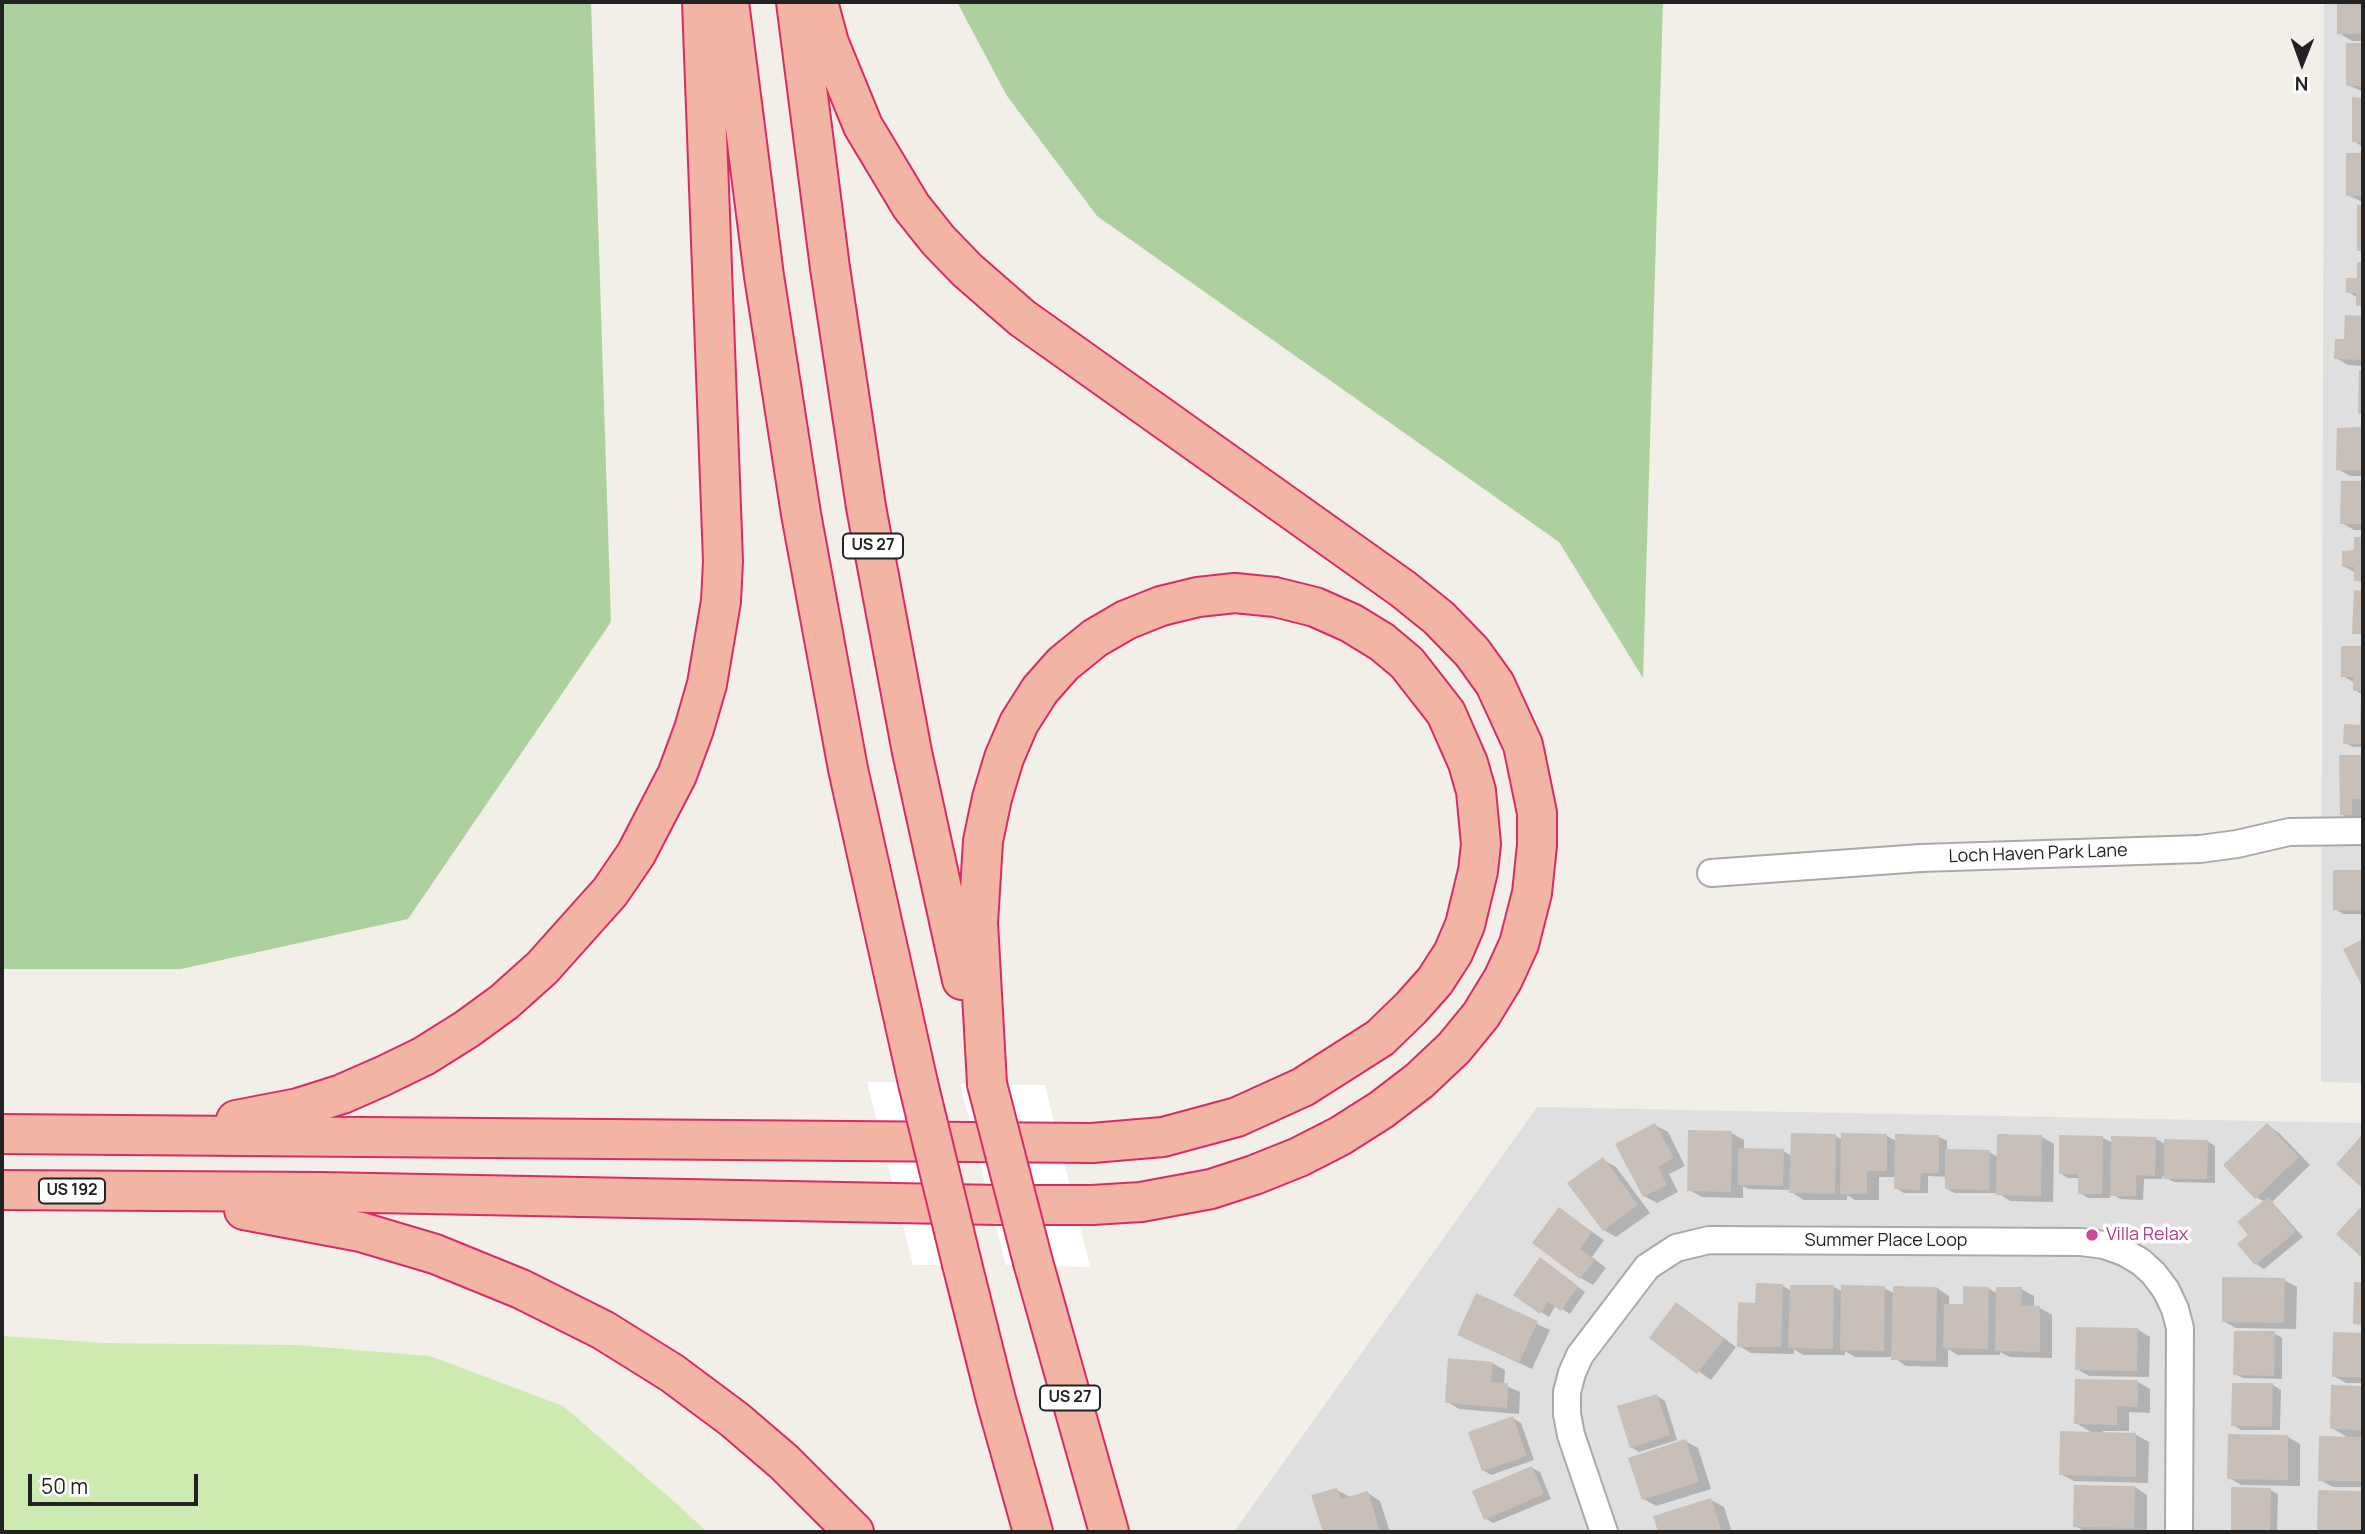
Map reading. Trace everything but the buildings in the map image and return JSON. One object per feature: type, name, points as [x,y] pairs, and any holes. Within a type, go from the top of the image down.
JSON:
[{"type":"highway","points":[[46,1135],[212,1124],[255,1118],[342,1094],[383,1076],[424,1056],[505,1002],[577,931],[610,892],[636,854],[677,775],[694,729],[707,684],[721,601],[723,516],[702,2]]},
{"type":"highway","points":[[729,2],[766,289],[801,514],[848,769],[918,1083],[996,1400],[1033,1531]]},
{"type":"highway","name":"US 27","points":[[796,2],[830,268],[875,557],[912,752],[987,1084],[1033,1262],[1109,1532]]},
{"type":"highway","points":[[142,1192],[321,1192],[999,1205],[1118,1204],[1163,1198],[1211,1189],[1254,1175],[1310,1152],[1361,1124],[1419,1081],[1454,1048],[1481,1015],[1503,979],[1519,944],[1529,910],[1537,845],[1537,813],[1523,745],[1495,684],[1472,652],[1439,618],[1403,589],[1022,318],[967,270],[911,206],[863,126],[829,43],[818,2]]},
{"type":"highway","points":[[2,1134],[1092,1143],[1163,1137],[1237,1117],[1321,1077],[1380,1038],[1435,981],[1453,953],[1465,925],[1479,871],[1481,844],[1476,791],[1468,763],[1446,713],[1407,663],[1382,642],[1351,623],[1315,607],[1275,597],[1235,593],[1198,597],[1161,606],[1126,620],[1095,638],[1063,664],[1040,690],[1019,723],[992,797],[983,841],[978,923],[987,1084]]},
{"type":"highway","name":"US 192","points":[[2,1190],[142,1192]]},
{"type":"highway","points":[[142,1192],[328,1225],[389,1239],[453,1261],[530,1294],[603,1330],[693,1388],[784,1462],[853,1532]]},
{"type":"street","name":"Loch Haven Park Lane","points":[[1712,873],[1909,858],[2200,849],[2289,832],[2363,831]]},
{"type":"street","name":"Summer Place Loop","points":[[1604,1532],[1571,1435],[1567,1414],[1567,1392],[1580,1355],[1647,1267],[1676,1248],[1709,1240],[1737,1240],[2081,1242],[2104,1245],[2141,1262],[2166,1290],[2180,1328],[2179,1532]]},
{"type":"shaded area","points":[[2324,2],[2363,2],[2363,1083],[2321,1082]]},
{"type":"shaded area","points":[[1537,1107],[2363,1123],[2363,1532],[1234,1532]]},
{"type":"green space","points":[[2,2],[591,2],[611,622],[408,919],[181,969],[2,969]]},
{"type":"green space","points":[[957,2],[1663,2],[1643,678],[1559,542],[1097,216],[1007,96]]},
{"type":"green space","points":[[2,1336],[105,1343],[296,1345],[430,1356],[563,1406],[707,1532],[2,1532]]},
{"type":"pier","points":[[867,1082],[934,1083],[980,1265],[913,1265]]},
{"type":"pier","points":[[960,1084],[1045,1085],[1090,1267],[1006,1265]]},
{"type":"place","name":"Villa Relax","points":[[2092,1235]]}]
